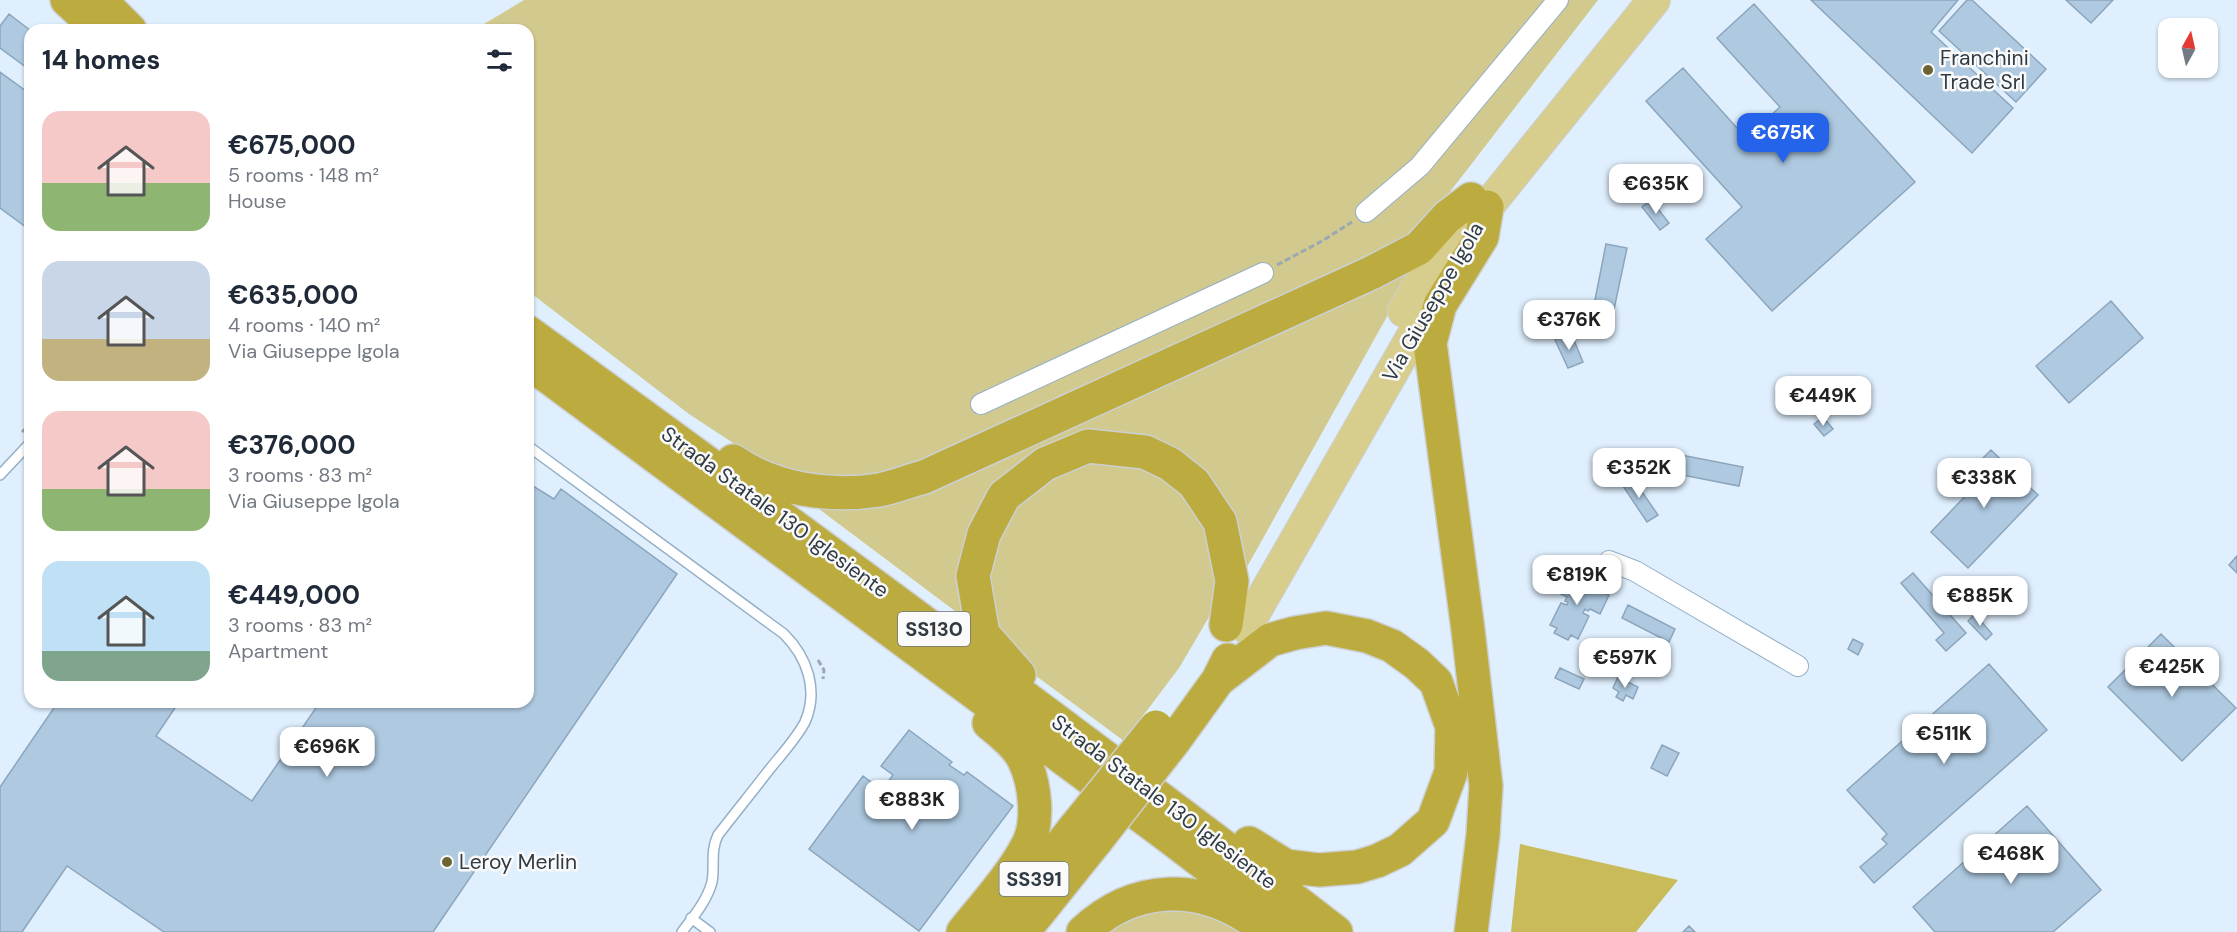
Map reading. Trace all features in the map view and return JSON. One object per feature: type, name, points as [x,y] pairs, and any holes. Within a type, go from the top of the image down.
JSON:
[{"type":"highway","points":[[67,0],[93,24]]},
{"type":"highway","points":[[100,0],[124,24]]},
{"type":"highway","points":[[611,393],[643,399],[738,464],[769,481],[807,490],[843,492],[879,490],[924,477],[1371,273],[1419,248],[1447,217],[1479,203],[1482,237],[1440,305],[1430,343],[1486,786],[1484,835],[1471,932]]},
{"type":"highway","name":"Strada Statale 130 Iglesiente","points":[[534,336],[1175,808],[1336,932]]},
{"type":"highway","name":"Strada Statale 130 Iglesiente","points":[[534,366],[1294,932]]},
{"type":"highway","points":[[1066,728],[983,634],[973,576],[984,534],[1004,496],[1045,464],[1088,446],[1145,452],[1170,464],[1194,483],[1220,522],[1232,581],[1234,622]]},
{"type":"highway","name":"SS391","points":[[992,932],[1086,834],[1165,734],[1218,680],[1234,622]]},
{"type":"highway","name":"SS391","points":[[1165,734],[1193,678],[1234,622]]},
{"type":"highway","points":[[1175,808],[1201,808],[1256,848],[1286,866],[1320,870],[1357,867],[1400,850],[1433,821],[1451,772],[1452,727],[1436,682],[1417,664],[1392,646],[1367,636],[1326,628],[1270,640],[1218,680]]},
{"type":"highway","points":[[940,667],[1023,758],[1030,778],[1033,802],[1034,824],[1028,845],[989,901],[963,932]]},
{"type":"highway","name":"SS391","points":[[1023,932],[1086,834]]},
{"type":"highway","points":[[1083,932],[1097,919],[1125,902],[1161,893],[1199,896],[1238,910],[1269,932]]},
{"type":"main road","name":"Via Giuseppe Igola","points":[[1234,622],[1479,203],[1627,0]]},
{"type":"main road","name":"Via Giuseppe Igola","points":[[1479,203],[1654,0]]},
{"type":"street","points":[[1366,212],[1420,166],[1558,0]]},
{"type":"street","points":[[981,404],[1263,273]]},
{"type":"street","points":[[1609,561],[1635,571],[1798,666]]},
{"type":"lane","points":[[0,475],[24,449]]},
{"type":"lane","points":[[534,450],[784,634],[805,662],[811,687],[811,700],[806,720],[718,835],[713,852],[709,892],[682,932]]},
{"type":"lane","points":[[692,918],[711,932]]},
{"type":"path","points":[[1263,273],[1322,241],[1366,212]]},
{"type":"path","points":[[812,651],[824,670],[823,681]]},
{"type":"shaded area","points":[[524,0],[1598,0],[1429,219],[1407,243],[879,479],[803,477],[756,458],[689,414],[534,296],[534,24],[484,24]]},
{"type":"shaded area","points":[[1413,270],[1243,574],[1144,438],[1012,472],[971,623],[807,500],[826,503]]},
{"type":"shaded area","points":[[1079,458],[1170,471],[1214,524],[1216,605],[1179,668],[1124,741],[1024,667],[1000,638],[983,562],[1007,506]]},
{"type":"shaded area","points":[[1520,844],[1678,880],[1636,932],[1511,932]]},
{"type":"shaded area","points":[[1188,905],[1248,932],[1098,932],[1113,921]]},
{"type":"building","name":"Franchini Trade Srl","points":[[1811,0],[1958,0],[1931,32],[2013,108],[1972,153]]},
{"type":"building","points":[[1967,0],[1972,0],[2046,69],[2016,102],[1939,31]]},
{"type":"building","points":[[2066,0],[2113,0],[2091,23]]},
{"type":"building","points":[[1754,4],[1915,182],[1772,311],[1706,239],[1742,207],[1646,101],[1683,68],[1746,138],[1780,107],[1717,38]]},
{"type":"building","points":[[9,14],[24,25],[24,66],[0,48],[0,26]]},
{"type":"building","points":[[0,72],[24,90],[24,226],[0,208]]},
{"type":"building","points":[[1651,200],[1669,223],[1660,230],[1642,207]]},
{"type":"building","points":[[1606,244],[1627,248],[1613,314],[1593,310]]},
{"type":"building","points":[[2111,301],[2143,338],[2069,403],[2036,366]]},
{"type":"building","points":[[1571,333],[1583,362],[1568,368],[1555,340]]},
{"type":"building","points":[[1823,417],[1833,429],[1824,436],[1814,424]]},
{"type":"building","points":[[1991,450],[2038,495],[1968,568],[1931,532],[1973,488],[1963,478]]},
{"type":"building","points":[[1676,454],[1743,467],[1739,486],[1672,473]]},
{"type":"building","points":[[1631,476],[1658,515],[1647,522],[1621,483]]},
{"type":"building","points":[[534,487],[554,499],[561,489],[677,574],[433,932],[164,932],[67,866],[22,932],[0,932],[0,787],[54,708],[175,708],[156,736],[252,801],[316,708],[534,708]]},
{"type":"building","points":[[2237,556],[2237,573],[2229,565]]},
{"type":"building","points":[[1913,573],[1966,633],[1946,651],[1936,640],[1944,633],[1901,583]]},
{"type":"building","points":[[1566,574],[1573,578],[1574,575],[1609,595],[1600,614],[1585,609],[1583,613],[1589,616],[1578,639],[1571,635],[1568,640],[1554,633],[1557,628],[1550,625],[1561,603],[1567,605],[1568,602],[1565,601],[1567,597],[1557,592]]},
{"type":"building","points":[[1628,605],[1675,629],[1669,642],[1622,618]]},
{"type":"building","points":[[1975,614],[1992,634],[1986,640],[1968,621]]},
{"type":"building","points":[[2161,634],[2236,708],[2182,761],[2108,687]]},
{"type":"building","points":[[1853,639],[1863,644],[1858,655],[1848,649]]},
{"type":"building","points":[[1989,664],[2047,730],[1874,883],[1860,867],[1887,844],[1882,839],[1887,834],[1847,790]]},
{"type":"building","points":[[1560,668],[1584,679],[1579,689],[1555,678]]},
{"type":"building","points":[[1618,677],[1638,687],[1633,699],[1626,695],[1623,701],[1616,697],[1619,692],[1613,688]]},
{"type":"building","points":[[909,730],[952,762],[949,765],[964,775],[967,772],[1013,806],[919,931],[809,849],[863,776],[882,790],[893,775],[881,766]]},
{"type":"building","points":[[1662,745],[1679,753],[1667,776],[1651,768]]},
{"type":"building","points":[[2027,806],[2101,890],[2053,932],[1935,932],[1913,907]]},
{"type":"building","points":[[1689,926],[1695,932],[1683,932]]},
{"type":"place","name":"Franchini Trade Srl","points":[[1928,70]]},
{"type":"place","name":"Leroy Merlin","points":[[447,862]]}]
